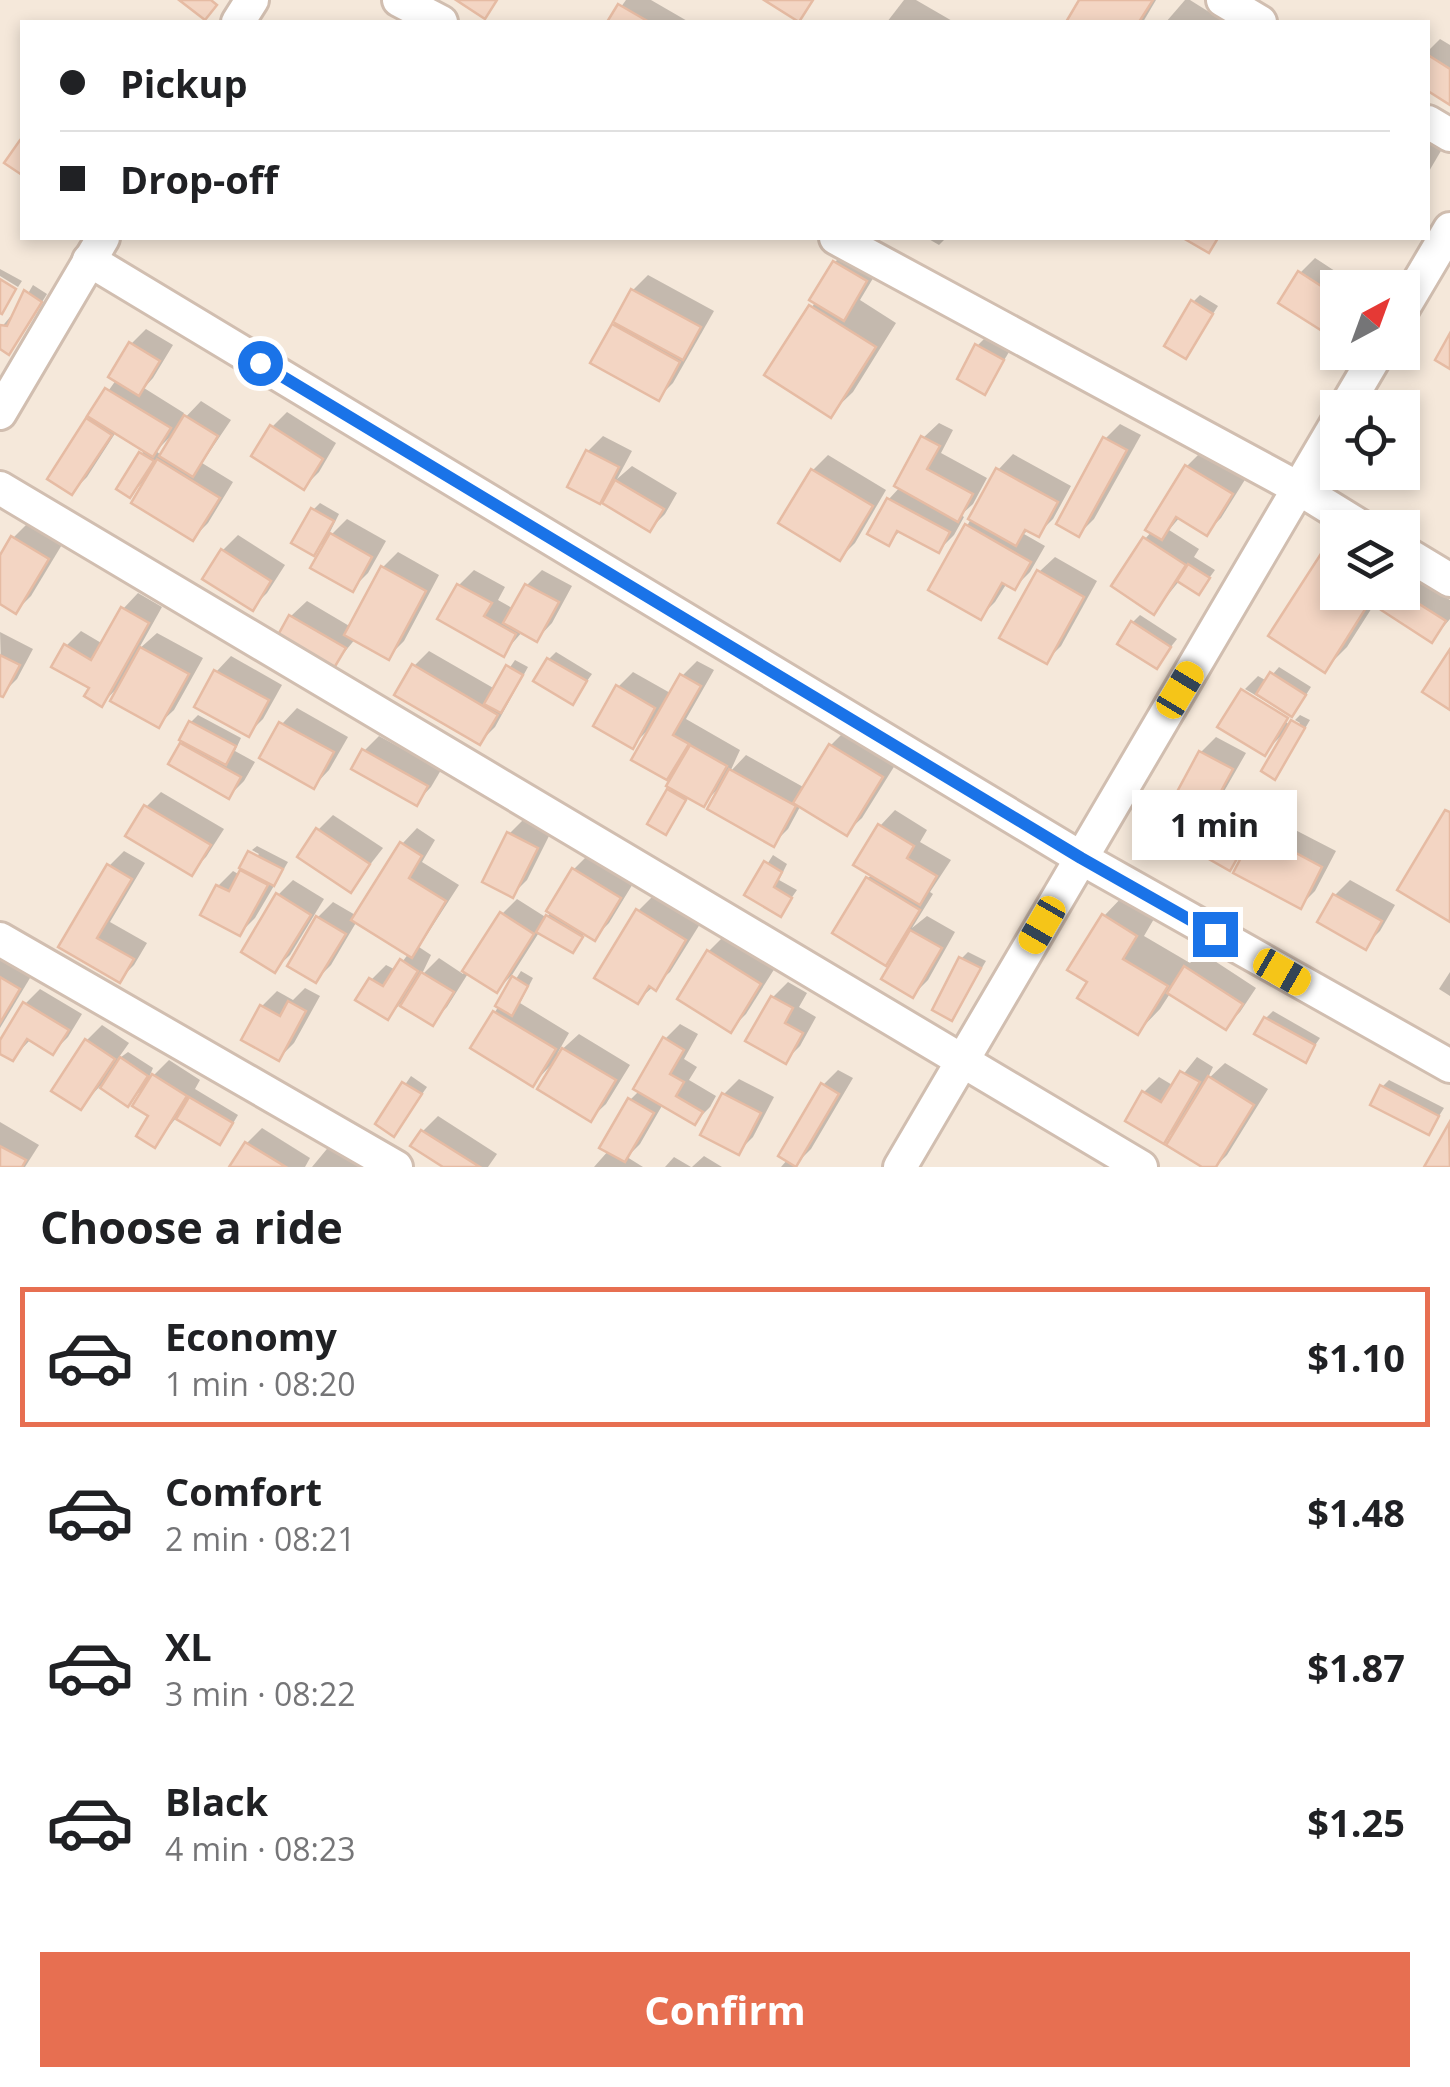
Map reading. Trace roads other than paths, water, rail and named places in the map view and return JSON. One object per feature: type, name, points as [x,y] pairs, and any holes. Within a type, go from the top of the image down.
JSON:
[{"type":"street","points":[[399,0],[436,20]]},
{"type":"street","points":[[1222,0],[1257,20]]},
{"type":"street","points":[[1420,280],[1450,229]]},
{"type":"street","points":[[840,240],[1334,510]]},
{"type":"street","points":[[0,413],[96,249],[1081,858],[1450,1066]]},
{"type":"street","points":[[900,1167],[1320,451]]},
{"type":"street","points":[[0,488],[1140,1167]]},
{"type":"street","points":[[1420,562],[1450,580]]},
{"type":"street","points":[[0,939],[396,1167]]}]
